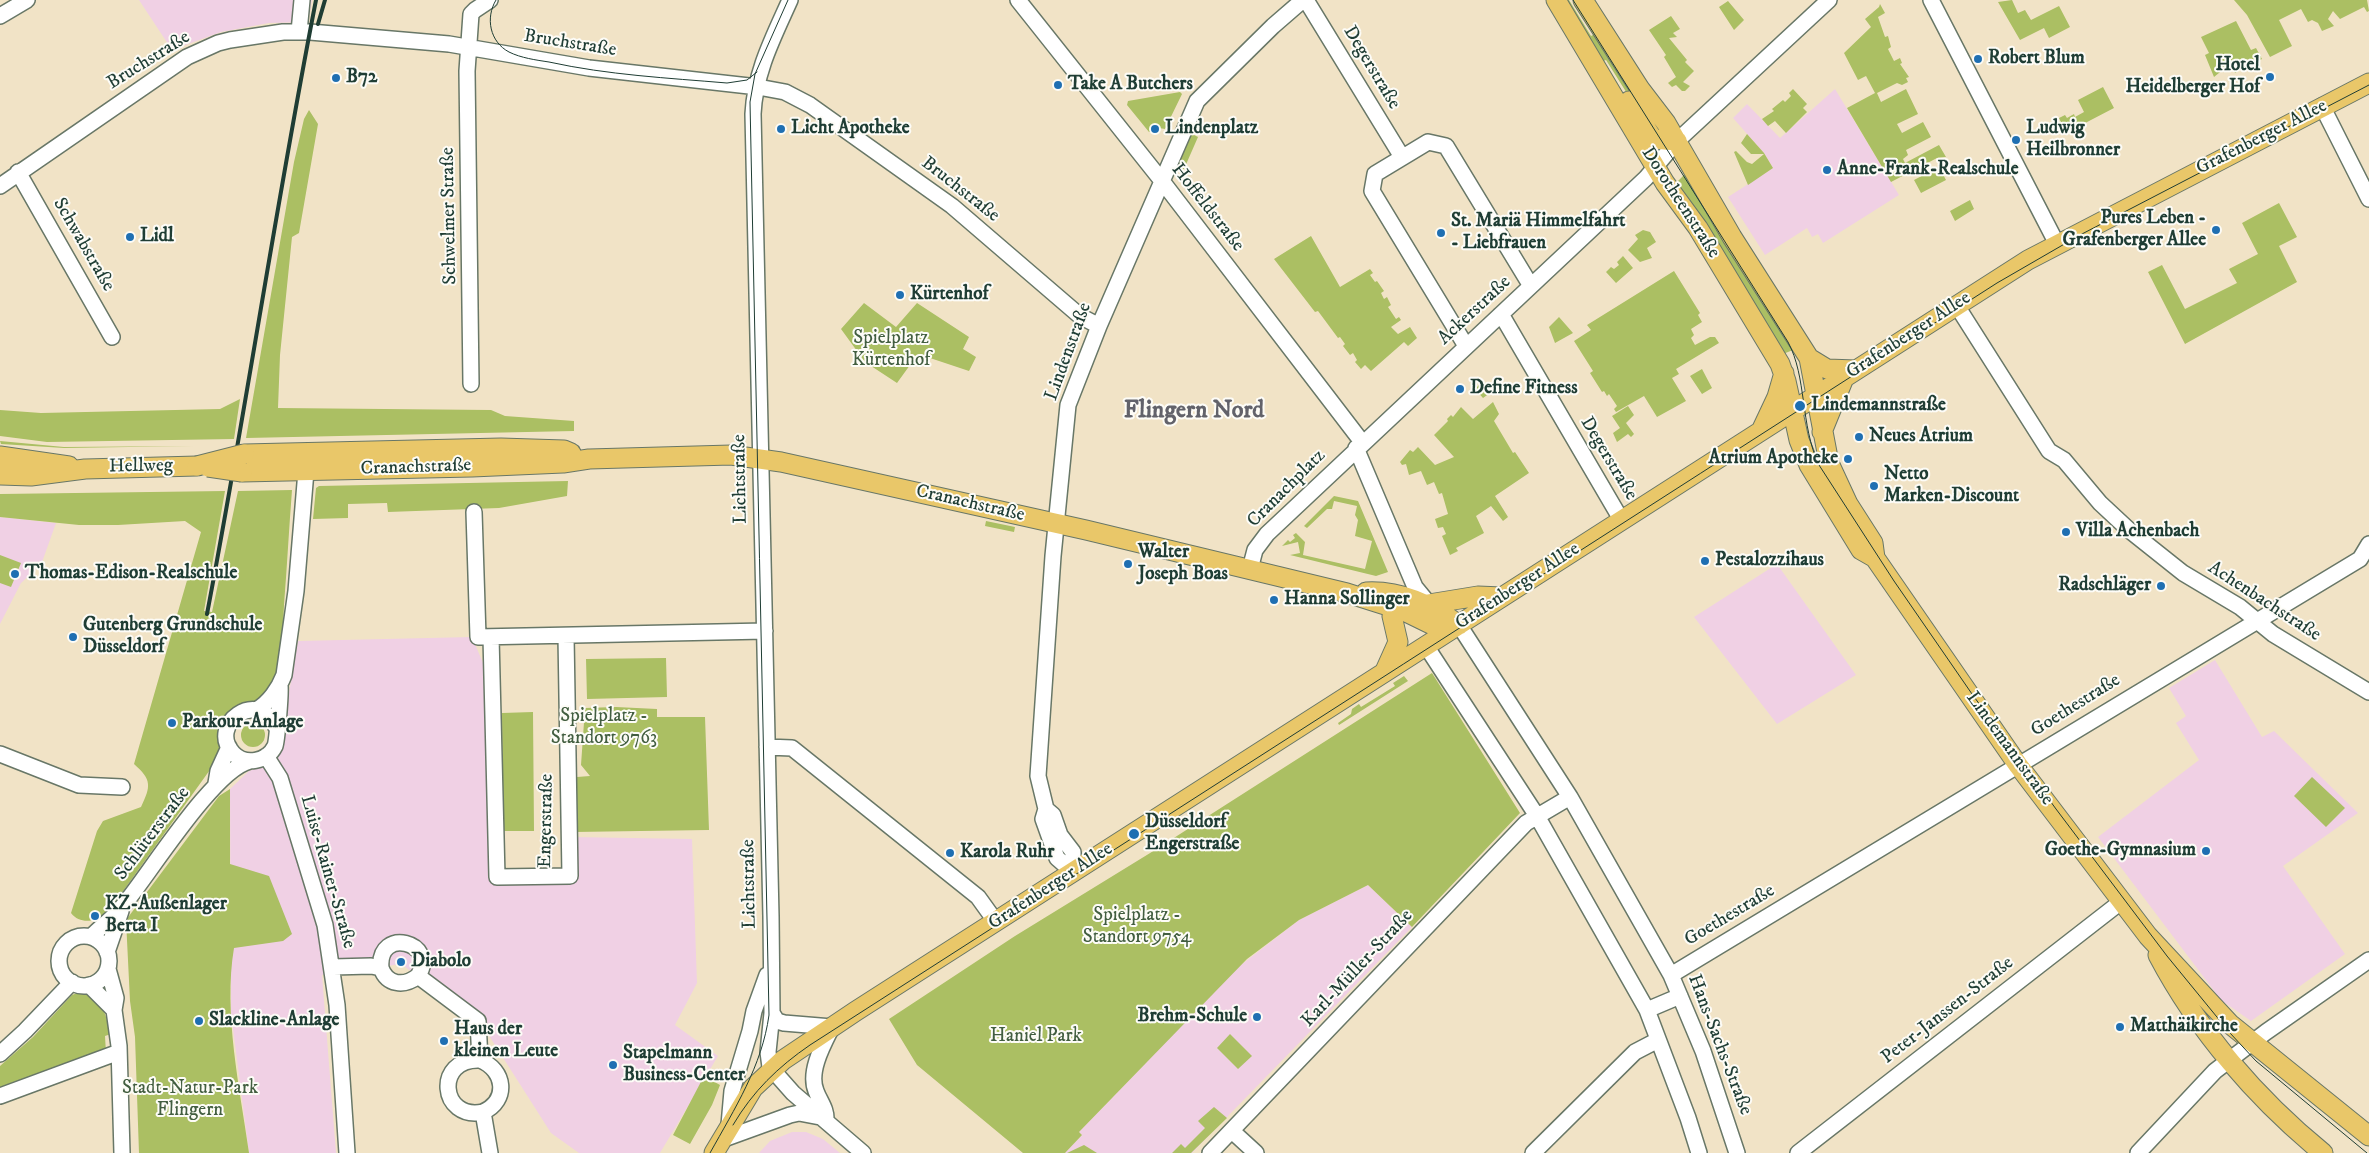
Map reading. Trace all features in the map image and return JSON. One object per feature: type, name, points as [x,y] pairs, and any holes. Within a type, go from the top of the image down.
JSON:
[{"type":"main road","name":"Dorotheenstraße","points":[[1556,0],[1654,166],[1703,236],[1784,372],[1793,411]]},
{"type":"main road","points":[[1573,0],[1582,14],[1595,19]]},
{"type":"main road","name":"Dorotheenstraße","points":[[1583,0],[1640,89],[1666,123],[1732,237],[1809,358],[1816,396]]},
{"type":"main road","points":[[1596,65],[1612,74],[1653,139],[1677,141]]},
{"type":"main road","name":"Grafenberger Allee","points":[[721,1139],[753,1088],[798,1049],[1453,628],[2057,244],[2369,83]]},
{"type":"main road","points":[[1793,411],[1807,415],[1822,433],[1850,374],[1827,369],[1809,358]]},
{"type":"main road","points":[[1809,465],[1787,439],[1780,434],[1761,431],[1777,397],[1784,372],[1800,388],[1816,396]]},
{"type":"main road","name":"Lindemannstraße","points":[[1816,396],[1822,433],[1833,474],[1848,504],[1873,543],[1875,558]]},
{"type":"main road","name":"Lindemannstraße","points":[[1793,411],[1799,440],[1809,465],[1861,550],[1875,558],[2018,765],[2148,936],[2230,1024],[2369,1136]]},
{"type":"main road","name":"Cranachstraße","points":[[294,464],[440,449],[564,450],[589,459]]},
{"type":"main road","name":"Hellweg","points":[[0,456],[85,469]]},
{"type":"main road","name":"Cranachstraße","points":[[243,463],[482,466],[563,463],[589,459],[731,456],[788,463],[1250,569],[1346,593],[1385,610],[1417,632],[1426,646]]},
{"type":"main road","points":[[196,466],[242,461],[294,464]]},
{"type":"main road","name":"Hellweg","points":[[0,475],[31,476],[85,469],[243,463]]},
{"type":"main road","name":"Cranachstraße","points":[[1346,593],[1378,591],[1429,604],[1478,596],[1502,597]]},
{"type":"main road","name":"Cranachstraße","points":[[1429,604],[1453,628]]},
{"type":"main road","points":[[1385,610],[1398,642],[1385,672]]},
{"type":"main road","name":"Cranachstraße","points":[[1385,610],[1404,611],[1453,628]]},
{"type":"main road","name":"Lindemannstraße","points":[[2148,936],[2172,981],[2228,1060],[2242,1076],[2323,1153]]},
{"type":"street","points":[[0,16],[27,0]]},
{"type":"street","points":[[299,32],[302,0]]},
{"type":"street","name":"Schwelmer Straße","points":[[471,384],[468,48],[471,14],[490,0]]},
{"type":"street","name":"Lichtstraße","points":[[770,964],[772,916],[753,114],[755,86],[763,60],[790,0]]},
{"type":"street","name":"Hoffeldstraße","points":[[1018,0],[1162,181],[1359,445],[1415,587],[1429,604]]},
{"type":"street","name":"Lindenstraße","points":[[1073,872],[1057,858],[1044,819],[1046,809],[1038,776],[1056,524],[1068,405],[1099,326],[1201,96],[1273,26],[1305,0]]},
{"type":"street","name":"Degerstraße","points":[[1305,0],[1402,157]]},
{"type":"street","name":"Ackerstraße","points":[[1359,445],[1646,178],[1654,166],[1677,141],[1829,0]]},
{"type":"street","points":[[1931,0],[2057,244]]},
{"type":"street","name":"Bruchstraße","points":[[0,186],[196,52],[230,40],[283,32],[299,32],[417,41],[589,68],[778,90],[810,106],[952,206],[1080,316],[1099,326]]},
{"type":"street","points":[[2322,106],[2369,198]]},
{"type":"street","points":[[1466,346],[1372,191],[1374,174],[1428,142],[1446,146],[1531,286]]},
{"type":"street","name":"Schwabstraße","points":[[18,172],[112,337]]},
{"type":"street","name":"Achenbachstraße","points":[[1957,306],[2049,451],[2064,460],[2100,504],[2142,542],[2183,573],[2240,607],[2273,634],[2369,692]]},
{"type":"street","name":"Degerstraße","points":[[1501,314],[1622,521]]},
{"type":"street","name":"Cranachplatz","points":[[1250,569],[1255,550],[1267,534],[1359,445]]},
{"type":"street","points":[[280,686],[262,706],[256,710],[242,712],[231,720],[226,734],[229,748],[238,757],[250,761],[266,756],[276,743],[276,727],[281,702],[280,686],[293,616],[305,493],[294,464]]},
{"type":"street","points":[[474,512],[478,637],[765,631]]},
{"type":"street","name":"Goethestraße","points":[[1671,975],[2360,558],[2369,544]]},
{"type":"street","name":"Hans-Sachs-Straße","points":[[1453,628],[1570,797],[1671,975],[1703,1051],[1737,1153]]},
{"type":"street","name":"Engerstraße","points":[[490,637],[496,878],[570,876],[566,636]]},
{"type":"street","points":[[1426,646],[1537,816],[1647,1010],[1688,1118],[1699,1153]]},
{"type":"street","points":[[256,710],[270,718],[276,727]]},
{"type":"street","points":[[767,747],[792,748],[978,897],[996,922]]},
{"type":"street","name":"Schlüterstraße","points":[[216,783],[218,771],[229,748]]},
{"type":"street","points":[[0,754],[79,786],[122,787]]},
{"type":"street","name":"Luise-Rainer-Straße","points":[[266,756],[280,778],[325,925],[332,967],[347,1153]]},
{"type":"street","name":"Schlüterstraße","points":[[92,936],[121,909],[216,783],[242,764],[250,761]]},
{"type":"street","points":[[1537,816],[1570,797]]},
{"type":"street","name":"Karl-Müller-Straße","points":[[1210,1153],[1428,923],[1526,823],[1537,816]]},
{"type":"street","name":"Peter-Janssen-Straße","points":[[1798,1153],[2122,901]]},
{"type":"street","name":"Schlüterstraße","points":[[108,952],[121,909]]},
{"type":"street","points":[[108,969],[100,979],[89,985],[79,985],[72,982],[62,970],[61,952],[68,942],[73,939],[92,936],[108,952],[108,969],[116,998],[114,1010],[120,1052],[122,1153]]},
{"type":"street","points":[[405,942],[415,947],[422,957],[422,968],[418,976],[407,983],[396,983],[387,978],[381,968],[382,957],[386,949],[393,944],[405,942]]},
{"type":"street","points":[[2138,1153],[2205,1080],[2228,1060],[2369,960]]},
{"type":"street","points":[[770,964],[772,1013],[768,1052],[772,1070],[793,1094],[863,1153]]},
{"type":"street","points":[[721,1139],[754,1011],[770,964]]},
{"type":"street","points":[[332,967],[371,966],[381,968]]},
{"type":"street","points":[[418,976],[478,1021],[480,1060]]},
{"type":"street","points":[[0,1054],[72,982]]},
{"type":"street","points":[[89,985],[114,1010]]},
{"type":"street","points":[[1647,1010],[1680,996]]},
{"type":"street","points":[[772,1013],[777,1021],[784,1024],[832,1027],[820,1054],[813,1077],[815,1090],[827,1114],[824,1119]]},
{"type":"street","points":[[1533,1153],[1604,1080],[1635,1052],[1658,1040]]},
{"type":"street","points":[[0,1096],[120,1052]]},
{"type":"street","points":[[480,1060],[495,1069],[501,1085],[498,1100],[483,1112],[470,1113],[456,1107],[451,1100],[447,1086],[449,1078],[458,1065],[480,1060]]},
{"type":"street","points":[[483,1112],[490,1153]]},
{"type":"street","points":[[721,1139],[799,1113],[824,1119]]},
{"type":"street","points":[[1232,1131],[1256,1153]]},
{"type":"shaded area","points":[[139,0],[312,0],[308,22],[269,23],[221,32],[172,50]]},
{"type":"shaded area","name":"Anne-Frank-Realschule","points":[[1835,89],[1899,195],[1823,243],[1818,234],[1812,237],[1807,228],[1765,255],[1728,197],[1773,168],[1764,153],[1733,118],[1747,104],[1780,138]]},
{"type":"shaded area","name":"Thomas-Edison-Realschule","points":[[0,517],[56,523],[41,565],[21,583],[0,624]]},
{"type":"shaded area","points":[[1777,564],[1856,675],[1777,724],[1694,617]]},
{"type":"shaded area","points":[[472,637],[486,670],[500,880],[573,878],[572,837],[692,839],[697,983],[675,1025],[718,1056],[660,1153],[579,1153],[551,1133],[479,1020],[401,964],[322,975],[336,1153],[249,1153],[231,1013],[230,789],[249,771],[277,761],[298,641]]},
{"type":"shaded area","name":"Goethe-Gymnasium","points":[[2215,660],[2262,737],[2274,731],[2358,813],[2283,866],[2345,954],[2251,1021],[2221,1000],[2098,837],[2199,760],[2176,723],[2186,716],[2169,688]]},
{"type":"shaded area","name":"Brehm-Schule","points":[[1368,885],[1412,927],[1192,1153],[1065,1153],[1082,1135],[1079,1132],[1237,968],[1299,920]]},
{"type":"shaded area","points":[[792,1132],[806,1132],[823,1139],[840,1153],[759,1153],[770,1141]]},
{"type":"green space","points":[[1563,0],[1569,0],[1591,36],[1597,33],[1622,74],[1647,125],[1606,60],[1601,62]]},
{"type":"green space","points":[[2012,0],[2018,13],[2025,10],[2031,20],[2059,6],[2070,27],[2049,38],[2044,28],[2020,40],[1998,2]]},
{"type":"green space","points":[[2234,0],[2367,0],[2369,11],[2367,12],[2364,7],[2340,19],[2333,11],[2328,19],[2334,26],[2322,31],[2318,23],[2312,20],[2308,22],[2301,9],[2279,20],[2292,46],[2270,57],[2247,15]]},
{"type":"green space","points":[[1728,1],[1744,20],[1734,30],[1719,7]]},
{"type":"green space","points":[[1880,4],[1885,13],[1878,17],[1885,37],[1888,36],[1891,47],[1888,49],[1894,61],[1900,58],[1902,63],[1900,64],[1909,77],[1906,78],[1908,82],[1902,85],[1897,83],[1877,93],[1881,102],[1906,89],[1918,114],[1897,124],[1902,133],[1923,122],[1931,137],[1906,150],[1908,155],[1903,159],[1905,163],[1939,145],[1946,157],[1937,158],[1891,182],[1847,108],[1875,93],[1866,76],[1858,80],[1844,53],[1871,27],[1865,19]]},
{"type":"green space","points":[[1671,16],[1680,29],[1673,33],[1677,37],[1669,38],[1687,60],[1685,62],[1694,71],[1683,82],[1690,86],[1685,91],[1682,91],[1676,85],[1672,87],[1668,83],[1676,77],[1664,57],[1666,55],[1649,30]]},
{"type":"green space","points":[[2236,21],[2251,50],[2256,48],[2262,59],[2235,73],[2230,64],[2214,77],[2205,55],[2209,53],[2201,37]]},
{"type":"green space","points":[[2103,87],[2114,108],[2066,133],[2059,118],[2065,115],[2067,118],[2074,114],[2075,117],[2084,112],[2078,100]]},
{"type":"green space","points":[[1793,89],[1807,104],[1803,108],[1807,112],[1786,133],[1775,121],[1768,126],[1762,119],[1774,111],[1772,109],[1783,100],[1785,102],[1791,96],[1789,93]]},
{"type":"green space","points":[[1180,92],[1182,94],[1165,129],[1159,128],[1149,132],[1127,105],[1128,101]]},
{"type":"green space","points":[[309,110],[318,124],[299,233],[292,237],[280,355],[278,408],[491,410],[505,416],[574,421],[574,431],[246,438],[294,162],[304,119]]},
{"type":"green space","points":[[1190,133],[1198,137],[1184,169],[1175,168]]},
{"type":"green space","points":[[1747,134],[1764,153],[1773,168],[1748,185],[1734,152],[1736,151],[1747,162],[1752,164],[1764,154],[1751,154],[1741,143]]},
{"type":"green space","points":[[1939,167],[1946,180],[1921,193],[1914,180]]},
{"type":"green space","points":[[1688,171],[1793,350],[1783,354],[1674,185]]},
{"type":"green space","points":[[1970,200],[1974,209],[1955,221],[1950,211]]},
{"type":"green space","points":[[2279,203],[2297,237],[2279,246],[2297,282],[2185,344],[2148,272],[2162,265],[2185,309],[2237,283],[2229,269],[2258,254],[2242,223]]},
{"type":"green space","points":[[1643,230],[1650,232],[1656,242],[1647,248],[1652,258],[1640,262],[1628,250],[1638,239],[1635,235]]},
{"type":"green space","points":[[1311,236],[1340,287],[1370,269],[1373,273],[1370,275],[1384,291],[1381,293],[1384,299],[1387,297],[1391,305],[1388,307],[1396,319],[1399,317],[1401,320],[1391,327],[1398,334],[1410,327],[1417,338],[1408,346],[1404,342],[1371,371],[1365,365],[1361,369],[1355,362],[1357,360],[1353,353],[1350,355],[1343,346],[1345,344],[1340,337],[1338,338],[1318,311],[1315,312],[1274,259]]},
{"type":"green space","points":[[1623,256],[1633,268],[1616,283],[1606,272],[1611,267],[1614,269],[1619,265],[1617,262]]},
{"type":"green space","points":[[1674,271],[1700,313],[1698,315],[1702,322],[1691,329],[1694,335],[1691,338],[1695,345],[1710,337],[1715,337],[1719,343],[1676,369],[1679,374],[1672,378],[1686,401],[1657,417],[1644,396],[1616,412],[1614,409],[1617,406],[1609,394],[1607,396],[1604,391],[1602,392],[1590,373],[1593,371],[1574,341],[1591,330],[1587,325]]},
{"type":"green space","name":"Spielplatz Kürtenhof","points":[[864,303],[896,327],[917,303],[969,337],[963,349],[976,357],[969,371],[918,354],[897,383],[865,362],[841,329]]},
{"type":"green space","points":[[1559,317],[1573,333],[1555,343],[1549,327]]},
{"type":"green space","points":[[1702,369],[1712,388],[1702,394],[1690,376]]},
{"type":"green space","points":[[1483,381],[1490,393],[1483,398],[1475,389]]},
{"type":"green space","points":[[240,399],[234,439],[47,442],[0,436],[0,410],[41,413],[220,409]]},
{"type":"green space","points":[[1493,402],[1499,414],[1494,421],[1513,453],[1515,452],[1529,473],[1495,496],[1508,517],[1503,521],[1491,506],[1476,516],[1484,533],[1456,548],[1458,551],[1450,555],[1442,536],[1446,534],[1443,527],[1438,528],[1435,519],[1448,514],[1442,493],[1439,494],[1434,482],[1427,485],[1421,471],[1409,475],[1406,464],[1402,465],[1400,462],[1410,450],[1413,452],[1418,447],[1435,465],[1454,457],[1434,435],[1448,421],[1447,419],[1451,415],[1453,417],[1461,407],[1473,419]]},
{"type":"green space","points":[[1628,406],[1634,415],[1626,423],[1634,434],[1631,437],[1628,434],[1617,442],[1613,433],[1620,428],[1612,416]]},
{"type":"green space","points":[[0,441],[64,447],[194,446],[64,448],[1,444]]},
{"type":"green space","points":[[568,481],[567,496],[499,508],[388,512],[387,503],[348,504],[348,518],[313,519],[316,488],[319,486]]},
{"type":"green space","points":[[292,490],[281,646],[278,666],[272,684],[260,698],[231,710],[223,727],[223,748],[217,760],[106,915],[88,921],[75,917],[71,913],[97,831],[103,821],[141,807],[147,794],[147,779],[134,764],[201,532],[185,521],[79,525],[0,517],[0,494],[225,491],[204,611],[212,612],[238,491]]},
{"type":"green space","points":[[1334,496],[1358,501],[1388,572],[1376,576],[1290,555],[1300,553],[1298,542],[1282,546],[1288,540],[1290,542],[1295,538],[1293,535],[1296,533],[1305,542],[1303,555],[1365,569],[1372,541],[1355,536],[1358,520],[1355,515],[1357,506],[1334,501],[1332,509],[1327,509],[1307,528],[1304,526]]},
{"type":"green space","points":[[986,521],[1015,527],[1014,532],[985,526]]},
{"type":"green space","points":[[0,555],[21,563],[11,587],[0,583]]},
{"type":"green space","points":[[666,658],[667,697],[587,699],[586,659]]},
{"type":"green space","name":"Haniel Park","points":[[1432,673],[1520,813],[1412,927],[1368,885],[1299,920],[1247,959],[1079,1132],[1082,1135],[1065,1153],[1023,1153],[917,1065],[889,1019],[1015,936],[1155,850]]},
{"type":"green space","points":[[1404,676],[1408,681],[1339,725],[1338,723],[1351,714],[1352,709],[1359,704],[1361,707],[1395,686],[1393,683]]},
{"type":"green space","name":"Spielplatz - Standort 9763","points":[[585,708],[657,709],[657,717],[705,717],[709,830],[573,832],[577,777],[590,776],[581,765]]},
{"type":"green space","points":[[533,712],[534,831],[503,831],[502,713]]},
{"type":"green space","points":[[253,723],[262,726],[265,735],[262,744],[253,747],[244,744],[241,735],[244,726]]},
{"type":"green space","points":[[2312,777],[2345,808],[2326,827],[2294,796]]},
{"type":"green space","name":"Stadt-Natur-Park Flingern","points":[[230,789],[230,864],[269,876],[292,934],[283,941],[234,948],[230,998],[237,1077],[249,1153],[139,1153],[135,1037],[130,1001],[126,920],[219,796]]},
{"type":"green space","points":[[80,992],[94,997],[105,1013],[111,1034],[105,1036],[106,1053],[0,1093],[0,1066],[33,1037],[72,995]]},
{"type":"green space","points":[[1230,1034],[1252,1056],[1238,1069],[1217,1048]]},
{"type":"green space","points":[[704,1076],[720,1085],[712,1105],[690,1144],[673,1135]]},
{"type":"green space","points":[[1214,1107],[1227,1118],[1191,1153],[1172,1153],[1181,1144],[1185,1148],[1205,1128],[1198,1121]]},
{"type":"green space","points":[[1084,1145],[1097,1153],[1067,1153]]},
{"type":"tram line","points":[[496,0],[490,22],[494,36],[503,48],[524,57],[616,73],[727,83],[747,80],[757,72]]},
{"type":"tram line","points":[[710,1153],[738,1103],[754,1069],[769,1015],[750,102],[755,74],[788,0]]},
{"type":"tram line","points":[[1573,0],[1788,342],[1798,370],[1809,434],[1819,465],[1894,581],[1972,694],[2056,809],[2167,956],[2230,1033],[2256,1061],[2367,1153]]},
{"type":"tram line","points":[[733,1125],[749,1101],[767,1080],[810,1045],[1997,283],[2080,235],[2369,85]]},
{"type":"railway","points":[[207,614],[316,0]]},
{"type":"railway","points":[[318,24],[325,0]]},
{"type":"place","name":"Robert Blum","points":[[1978,59]]},
{"type":"place","name":"Hotel Heidelberger Hof","points":[[2270,77]]},
{"type":"place","name":"B72","points":[[336,78]]},
{"type":"place","name":"Take A Butchers","points":[[1058,85]]},
{"type":"place","name":"Licht Apotheke","points":[[781,129]]},
{"type":"place","name":"Lindenplatz","points":[[1155,129]]},
{"type":"place","name":"Ludwig Heilbronner","points":[[2016,140]]},
{"type":"place","name":"Anne-Frank-Realschule","points":[[1827,170]]},
{"type":"place","name":"Pures Leben - Grafenberger Allee","points":[[2216,230]]},
{"type":"place","name":"St. Mariä Himmelfahrt - Liebfrauen","points":[[1441,233]]},
{"type":"place","name":"Lidl","points":[[130,237]]},
{"type":"place","name":"Kürtenhof","points":[[900,295]]},
{"type":"place","name":"Define Fitness","points":[[1460,389]]},
{"type":"place","name":"Lindemannstraße","points":[[1800,406]]},
{"type":"place","name":"Neues Atrium","points":[[1859,437]]},
{"type":"place","name":"Atrium Apotheke","points":[[1848,459]]},
{"type":"place","name":"Netto Marken-Discount","points":[[1874,486]]},
{"type":"place","name":"Villa Achenbach","points":[[2066,532]]},
{"type":"place","name":"Pestalozzihaus","points":[[1705,561]]},
{"type":"place","name":"Walter Joseph Boas","points":[[1128,564]]},
{"type":"place","name":"Thomas-Edison-Realschule","points":[[15,574]]},
{"type":"place","name":"Radschläger","points":[[2161,586]]},
{"type":"place","name":"Hanna Sollinger","points":[[1274,600]]},
{"type":"place","name":"Gutenberg Grundschule Düsseldorf","points":[[73,637]]},
{"type":"place","name":"Parkour-Anlage","points":[[172,723]]},
{"type":"place","name":"Düsseldorf Engerstraße","points":[[1134,834]]},
{"type":"place","name":"Goethe-Gymnasium","points":[[2206,851]]},
{"type":"place","name":"Karola Ruhr","points":[[950,853]]},
{"type":"place","name":"KZ-Außenlager Berta I","points":[[95,916]]},
{"type":"place","name":"Diabolo","points":[[401,962]]},
{"type":"place","name":"Brehm-Schule","points":[[1257,1017]]},
{"type":"place","name":"Slackline-Anlage","points":[[199,1021]]},
{"type":"place","name":"Matthäikirche","points":[[2120,1027]]},
{"type":"place","name":"Haus der kleinen Leute","points":[[444,1041]]},
{"type":"place","name":"Stapelmann Business-Center","points":[[613,1065]]},
{"type":"district","name":"Flingern Nord","points":[[1194,412]]},
{"type":"park label","name":"Spielplatz - Standort 9754","points":[[1137,927]]}]
